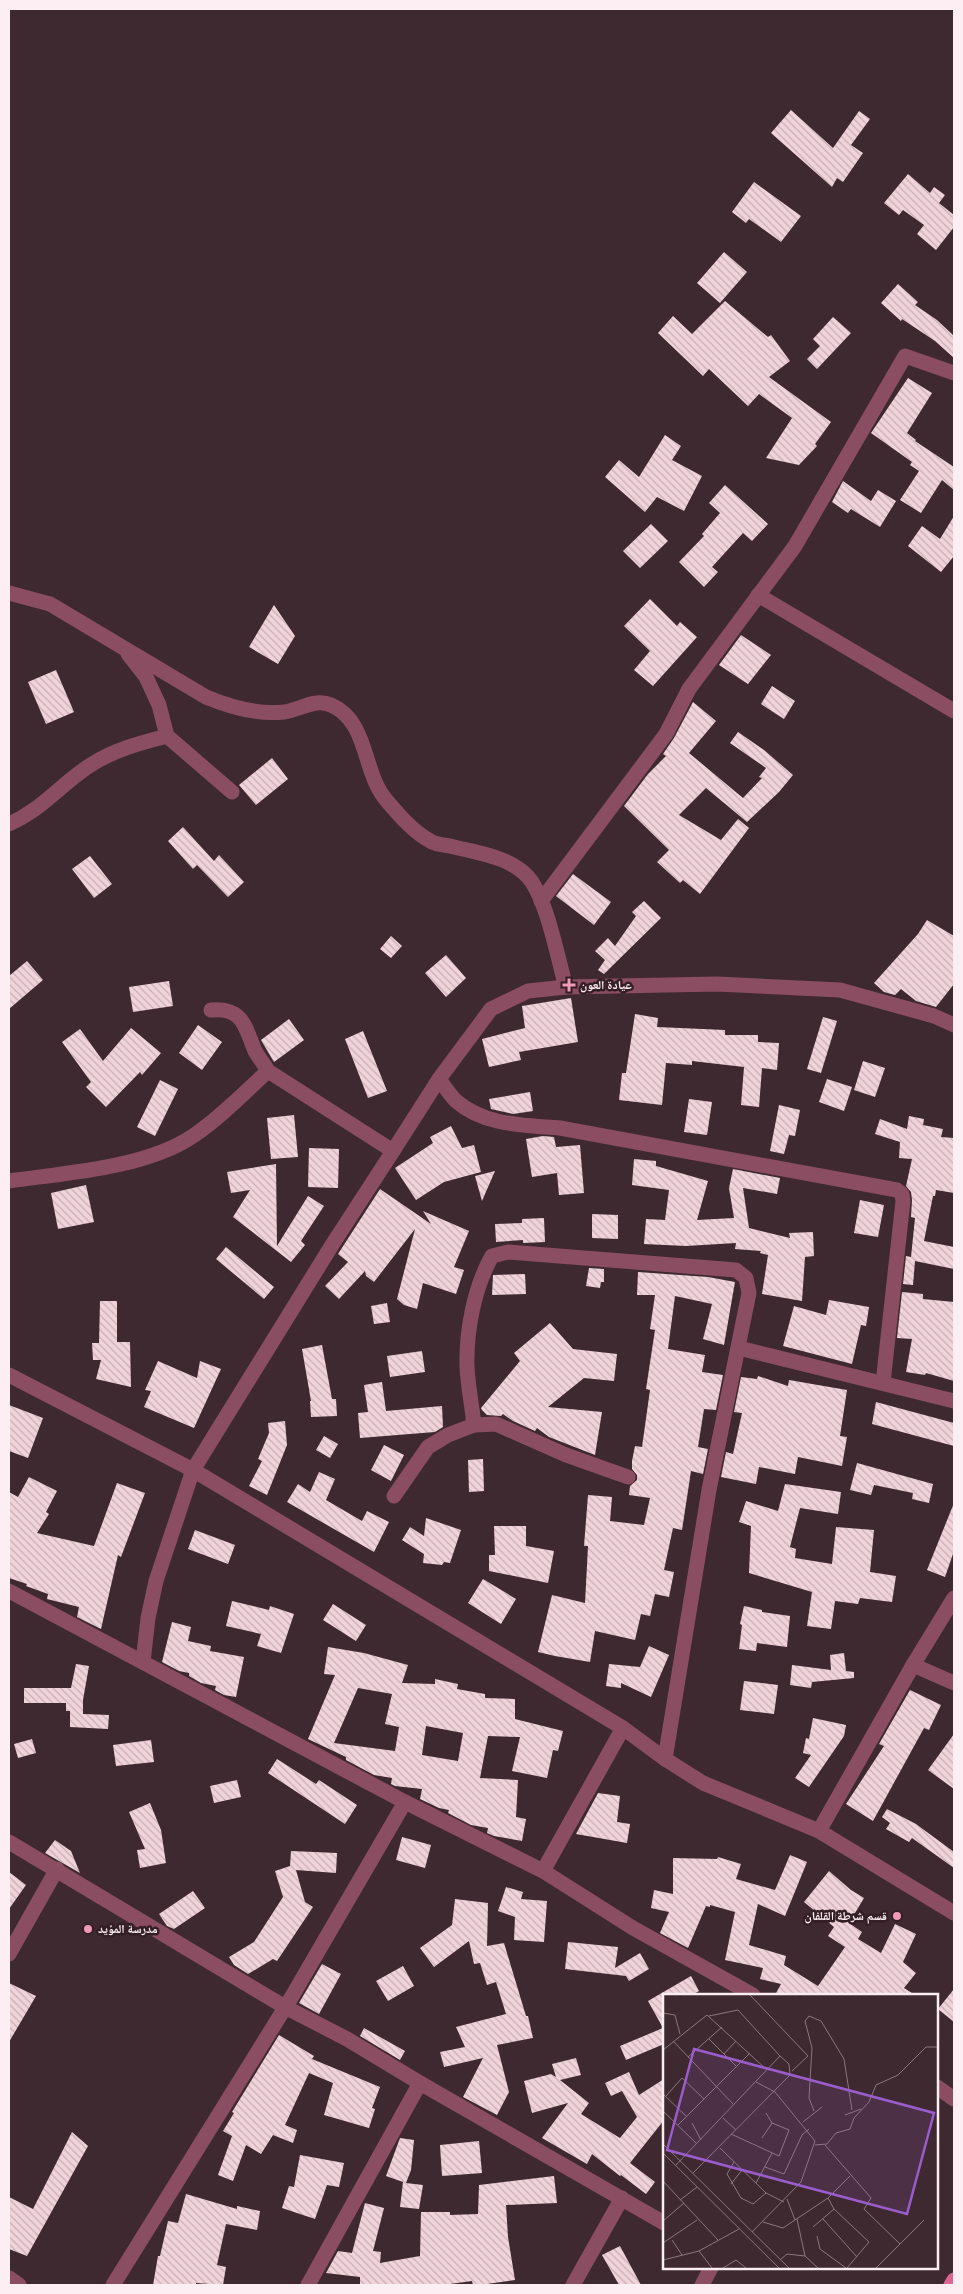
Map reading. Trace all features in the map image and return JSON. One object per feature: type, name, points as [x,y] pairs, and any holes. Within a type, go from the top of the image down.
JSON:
[{"type":"main road","points":[[951,2285],[954,2280]]},
{"type":"street","points":[[541,901],[666,734],[690,689],[795,546],[905,356],[954,373]]},
{"type":"street","points":[[9,593],[50,604],[206,697],[231,707],[264,712],[285,712],[311,702],[330,704],[346,714],[357,730],[368,763],[385,798],[408,824],[432,842],[486,854],[516,867],[531,881],[541,901],[566,987]]},
{"type":"street","points":[[758,595],[954,711]]},
{"type":"street","points":[[122,647],[146,677],[159,704],[167,736],[232,792]]},
{"type":"street","points":[[9,824],[24,818],[48,801],[88,766],[128,746],[167,736]]},
{"type":"street","points":[[143,1662],[148,1618],[156,1581],[193,1470],[332,1245],[439,1080],[491,1009],[528,992],[566,987],[718,984],[840,990],[934,1016],[954,1025]]},
{"type":"street","points":[[211,1010],[223,1009],[234,1014],[245,1024],[256,1052],[268,1071],[393,1151]]},
{"type":"street","points":[[9,1181],[97,1168],[164,1152],[194,1136],[268,1071]]},
{"type":"street","points":[[439,1080],[456,1100],[478,1115],[504,1123],[560,1128],[897,1190],[902,1194],[903,1200],[883,1383]]},
{"type":"street","points":[[474,1425],[467,1368],[469,1328],[484,1270],[492,1256],[508,1252],[736,1270],[746,1278],[749,1293],[709,1490],[665,1759]]},
{"type":"street","points":[[739,1348],[954,1401]]},
{"type":"street","points":[[9,1375],[193,1470],[623,1728],[665,1759],[703,1783],[819,1831],[954,1913]]},
{"type":"street","points":[[394,1496],[428,1447],[448,1435],[474,1425],[496,1424],[518,1432],[566,1455],[628,1478]]},
{"type":"street","points":[[9,1591],[405,1802],[543,1870],[633,1928],[751,1994]]},
{"type":"street","points":[[819,1831],[913,1665],[954,1598]]},
{"type":"street","points":[[913,1665],[954,1683]]},
{"type":"street","points":[[543,1870],[623,1728]]},
{"type":"street","points":[[113,2285],[285,2007],[405,1802]]},
{"type":"street","points":[[9,1842],[285,2007],[347,2039],[663,2222]]},
{"type":"street","points":[[9,1954],[57,1869]]},
{"type":"street","points":[[308,2285],[420,2083]]},
{"type":"street","points":[[938,2088],[954,2099]]},
{"type":"street","points":[[573,2285],[622,2198]]},
{"type":"street","points":[[702,2285],[710,2269]]},
{"type":"street","points":[[9,2278],[19,2285]]},
{"type":"building","points":[[791,110],[833,148],[859,111],[870,119],[851,145],[863,153],[843,182],[837,178],[832,187],[771,133]]},
{"type":"building","points":[[908,174],[930,193],[934,187],[945,195],[939,203],[954,215],[954,227],[936,250],[917,234],[924,225],[903,210],[899,215],[884,203]]},
{"type":"building","points":[[754,182],[801,216],[781,242],[749,219],[746,223],[732,212]]},
{"type":"building","points":[[724,252],[747,272],[720,303],[697,283]]},
{"type":"building","points":[[898,284],[918,302],[915,305],[937,320],[954,336],[954,358],[935,341],[902,319],[901,321],[881,303]]},
{"type":"building","points":[[725,301],[768,337],[771,335],[790,361],[769,377],[831,422],[815,444],[817,446],[799,465],[766,458],[792,418],[759,394],[748,406],[709,369],[703,376],[658,333],[673,316],[692,334]]},
{"type":"building","points":[[833,317],[851,333],[817,369],[807,359],[820,346],[813,339]]},
{"type":"building","points":[[908,378],[932,393],[907,433],[915,441],[954,467],[954,490],[942,480],[921,513],[900,500],[919,471],[910,465],[912,462],[871,433]]},
{"type":"building","points":[[665,435],[681,446],[672,460],[702,476],[684,511],[657,497],[645,512],[605,477],[619,460],[639,477]]},
{"type":"building","points":[[843,481],[871,501],[878,490],[896,501],[880,527],[851,509],[848,513],[832,502]]},
{"type":"building","points":[[725,485],[768,524],[752,541],[743,533],[712,567],[718,572],[704,587],[679,562],[704,536],[702,534],[720,513],[709,503]]},
{"type":"building","points":[[954,516],[954,556],[941,572],[908,546],[922,526],[940,539]]},
{"type":"building","points":[[651,524],[668,541],[640,568],[623,551]]},
{"type":"building","points":[[650,599],[677,626],[680,622],[697,637],[653,686],[634,670],[650,651],[624,626]]},
{"type":"building","points":[[274,605],[295,636],[278,664],[249,647]]},
{"type":"building","points":[[741,635],[771,655],[748,684],[719,665]]},
{"type":"building","points":[[56,670],[74,712],[46,724],[28,682]]},
{"type":"building","points":[[772,686],[795,701],[784,719],[761,704]]},
{"type":"building","points":[[693,702],[716,721],[689,753],[743,798],[762,778],[759,777],[766,768],[730,743],[738,732],[764,750],[793,775],[779,792],[747,822],[706,788],[679,815],[721,840],[738,819],[749,828],[700,894],[683,880],[680,883],[657,862],[669,850],[624,806],[648,774],[666,756],[663,754],[674,738]]},
{"type":"building","points":[[272,758],[288,779],[256,805],[239,785]]},
{"type":"building","points":[[183,827],[214,861],[219,855],[244,882],[228,897],[197,865],[193,869],[168,841]]},
{"type":"building","points":[[90,856],[112,884],[94,898],[72,869]]},
{"type":"building","points":[[573,874],[611,902],[594,925],[556,896]]},
{"type":"building","points":[[644,901],[661,918],[604,974],[598,970],[605,960],[595,951],[608,938],[615,946],[636,916],[632,912]]},
{"type":"building","points":[[927,920],[954,936],[954,984],[936,1007],[916,1001],[901,989],[895,995],[884,992],[874,983],[918,934]]},
{"type":"building","points":[[391,936],[402,946],[391,958],[380,949]]},
{"type":"building","points":[[446,955],[466,978],[446,997],[425,973]]},
{"type":"building","points":[[27,961],[43,980],[9,1009],[9,976]]},
{"type":"building","points":[[169,981],[173,1006],[133,1012],[129,987]]},
{"type":"building","points":[[571,998],[578,1042],[519,1052],[521,1060],[489,1067],[482,1039],[525,1028],[522,1006]]},
{"type":"building","points":[[635,1014],[658,1018],[657,1027],[725,1030],[725,1035],[758,1035],[758,1042],[779,1043],[777,1070],[762,1068],[759,1107],[741,1105],[744,1067],[692,1061],[692,1065],[666,1063],[662,1105],[619,1100],[622,1073],[626,1073]]},
{"type":"building","points":[[823,1017],[837,1021],[821,1073],[807,1069]]},
{"type":"building","points":[[289,1019],[304,1040],[274,1062],[261,1040]]},
{"type":"building","points":[[198,1025],[222,1042],[202,1070],[179,1053]]},
{"type":"building","points":[[131,1028],[161,1053],[142,1075],[140,1072],[106,1107],[86,1087],[91,1082],[62,1042],[80,1029],[103,1061]]},
{"type":"building","points":[[363,1031],[387,1091],[368,1098],[345,1039]]},
{"type":"building","points":[[863,1061],[885,1068],[875,1097],[854,1090]]},
{"type":"building","points":[[827,1079],[852,1087],[844,1111],[819,1102]]},
{"type":"building","points":[[160,1080],[178,1089],[155,1136],[137,1127]]},
{"type":"building","points":[[530,1092],[533,1111],[513,1114],[491,1109],[489,1099]]},
{"type":"building","points":[[689,1099],[712,1102],[707,1135],[684,1132]]},
{"type":"building","points":[[779,1105],[800,1110],[795,1136],[789,1135],[784,1154],[770,1151]]},
{"type":"building","points":[[294,1115],[298,1157],[271,1159],[267,1118]]},
{"type":"building","points":[[909,1116],[924,1119],[923,1125],[943,1129],[941,1137],[954,1138],[954,1193],[936,1190],[935,1196],[933,1196],[924,1241],[954,1247],[954,1269],[915,1261],[913,1285],[903,1284],[906,1256],[911,1257],[915,1218],[911,1217],[911,1192],[906,1186],[912,1159],[899,1158],[900,1142],[875,1134],[880,1119],[907,1129]]},
{"type":"building","points":[[451,1126],[462,1148],[474,1145],[481,1172],[444,1182],[416,1200],[395,1168],[433,1143],[430,1137]]},
{"type":"building","points":[[543,1136],[554,1137],[556,1147],[580,1145],[584,1193],[559,1195],[557,1173],[532,1177],[526,1139]]},
{"type":"building","points":[[309,1148],[339,1149],[338,1188],[308,1187]]},
{"type":"building","points":[[634,1159],[656,1161],[656,1166],[708,1181],[697,1220],[734,1218],[729,1188],[733,1169],[780,1178],[777,1194],[743,1188],[749,1228],[790,1238],[789,1233],[813,1232],[814,1256],[805,1257],[802,1301],[762,1294],[768,1255],[760,1253],[761,1251],[735,1249],[736,1243],[686,1246],[644,1244],[646,1219],[665,1220],[669,1190],[632,1185]]},
{"type":"building","points":[[276,1164],[277,1246],[308,1196],[324,1206],[301,1241],[305,1245],[291,1262],[233,1217],[250,1190],[231,1193],[227,1172]]},
{"type":"building","points":[[495,1171],[482,1201],[475,1176]]},
{"type":"building","points":[[86,1185],[94,1222],[58,1229],[51,1193]]},
{"type":"building","points":[[380,1189],[431,1224],[423,1211],[469,1231],[454,1267],[464,1270],[456,1294],[423,1283],[417,1309],[404,1305],[397,1299],[415,1229],[374,1282],[366,1276],[365,1271],[339,1299],[325,1286],[348,1262],[338,1254]]},
{"type":"building","points":[[860,1200],[884,1205],[878,1237],[854,1233]]},
{"type":"building","points":[[592,1214],[618,1215],[618,1239],[592,1238]]},
{"type":"building","points":[[544,1218],[545,1242],[523,1243],[523,1240],[496,1242],[495,1224],[522,1223],[522,1219]]},
{"type":"building","points":[[226,1247],[274,1287],[264,1299],[216,1259]]},
{"type":"building","points":[[589,1268],[604,1269],[604,1282],[601,1282],[600,1288],[586,1286]]},
{"type":"building","points":[[638,1272],[708,1277],[735,1282],[724,1345],[703,1339],[712,1304],[675,1296],[668,1349],[705,1355],[702,1372],[723,1375],[716,1410],[704,1409],[698,1447],[708,1449],[703,1474],[691,1471],[682,1530],[673,1528],[664,1570],[674,1572],[669,1597],[655,1594],[650,1616],[641,1614],[635,1640],[595,1631],[590,1662],[538,1652],[552,1595],[585,1603],[588,1546],[584,1546],[588,1495],[612,1497],[610,1521],[644,1525],[650,1498],[629,1495],[630,1486],[637,1480],[637,1475],[632,1469],[632,1461],[635,1446],[642,1447],[650,1390],[646,1389],[655,1330],[650,1329],[655,1295],[637,1295]]},
{"type":"building","points":[[525,1274],[526,1294],[492,1295],[493,1275]]},
{"type":"building","points":[[902,1292],[923,1294],[923,1299],[954,1302],[954,1381],[926,1373],[925,1375],[906,1372],[912,1339],[897,1338]]},
{"type":"building","points":[[829,1300],[869,1307],[866,1326],[861,1325],[852,1364],[783,1346],[794,1306],[826,1315]]},
{"type":"building","points":[[100,1301],[117,1301],[117,1342],[130,1342],[131,1387],[96,1379],[101,1360],[93,1360],[92,1343],[99,1343]]},
{"type":"building","points":[[387,1303],[390,1322],[374,1324],[371,1306]]},
{"type":"building","points":[[550,1323],[573,1349],[617,1354],[614,1381],[584,1378],[548,1407],[602,1412],[595,1455],[549,1437],[537,1428],[535,1431],[503,1414],[501,1416],[487,1415],[481,1408],[520,1361],[514,1353]]},
{"type":"building","points":[[322,1345],[332,1399],[336,1399],[337,1416],[311,1417],[311,1401],[302,1349]]},
{"type":"building","points":[[422,1351],[425,1372],[390,1377],[387,1356]]},
{"type":"building","points":[[158,1361],[197,1378],[200,1361],[221,1369],[194,1428],[144,1407],[151,1391],[145,1390]]},
{"type":"building","points":[[758,1376],[788,1386],[789,1380],[847,1390],[840,1436],[847,1437],[842,1466],[798,1457],[795,1474],[759,1467],[756,1484],[721,1477],[726,1452],[733,1454],[742,1413],[734,1412],[741,1377],[757,1379]]},
{"type":"building","points":[[382,1382],[386,1411],[442,1406],[443,1427],[435,1432],[360,1438],[358,1413],[368,1412],[364,1385]]},
{"type":"building","points":[[876,1402],[954,1423],[954,1446],[872,1424]]},
{"type":"building","points":[[9,1405],[43,1418],[28,1458],[9,1451]]},
{"type":"building","points":[[285,1421],[287,1445],[267,1495],[249,1486],[262,1461],[258,1459],[269,1433],[268,1423]]},
{"type":"building","points":[[324,1436],[338,1444],[330,1458],[316,1450]]},
{"type":"building","points":[[384,1445],[404,1455],[391,1481],[371,1470]]},
{"type":"building","points":[[483,1459],[484,1491],[469,1492],[468,1460]]},
{"type":"building","points":[[857,1463],[933,1484],[929,1503],[912,1499],[913,1493],[874,1485],[871,1495],[850,1490]]},
{"type":"building","points":[[319,1472],[335,1479],[326,1500],[362,1521],[367,1511],[389,1522],[374,1552],[287,1502],[298,1484],[310,1492]]},
{"type":"building","points":[[29,1477],[57,1491],[46,1512],[49,1514],[37,1533],[94,1546],[117,1483],[145,1493],[121,1557],[118,1555],[101,1629],[77,1617],[79,1607],[47,1599],[48,1594],[9,1578],[9,1492],[18,1497]]},
{"type":"building","points":[[785,1484],[841,1492],[838,1514],[800,1508],[790,1547],[796,1549],[795,1558],[832,1564],[836,1527],[874,1530],[870,1572],[896,1576],[892,1602],[860,1598],[858,1604],[835,1601],[831,1629],[807,1626],[812,1592],[749,1573],[751,1526],[739,1522],[746,1501],[778,1511]]},
{"type":"building","points":[[954,1503],[954,1551],[945,1577],[927,1570]]},
{"type":"building","points":[[426,1518],[461,1530],[450,1563],[444,1562],[442,1565],[423,1563],[424,1554],[402,1540],[410,1527],[424,1536]]},
{"type":"building","points":[[494,1526],[526,1526],[526,1546],[554,1551],[548,1583],[489,1571],[489,1555],[495,1555]]},
{"type":"building","points":[[195,1530],[235,1545],[228,1564],[188,1549]]},
{"type":"building","points":[[483,1579],[516,1599],[501,1624],[468,1603]]},
{"type":"building","points":[[232,1601],[269,1610],[270,1606],[294,1614],[281,1653],[257,1646],[261,1634],[226,1626]]},
{"type":"building","points":[[333,1604],[366,1625],[356,1641],[323,1620]]},
{"type":"building","points":[[744,1606],[762,1610],[762,1612],[790,1616],[787,1647],[757,1643],[756,1651],[739,1649],[742,1625],[740,1624]]},
{"type":"building","points":[[172,1622],[191,1627],[188,1641],[211,1646],[210,1651],[244,1657],[236,1697],[224,1695],[215,1690],[216,1686],[201,1683],[189,1676],[189,1673],[179,1671],[162,1662]]},
{"type":"building","points":[[649,1646],[669,1655],[651,1697],[621,1683],[621,1688],[606,1686],[609,1664],[640,1667]]},
{"type":"building","points":[[328,1647],[364,1653],[408,1665],[402,1683],[435,1684],[435,1679],[458,1684],[457,1689],[485,1694],[485,1698],[515,1699],[515,1719],[563,1731],[558,1751],[553,1750],[547,1778],[512,1771],[520,1737],[488,1736],[480,1778],[518,1780],[516,1817],[526,1819],[522,1841],[487,1833],[488,1828],[471,1825],[448,1813],[449,1810],[439,1808],[420,1799],[422,1789],[395,1786],[391,1784],[392,1778],[374,1775],[346,1760],[346,1757],[308,1739],[335,1675],[324,1674]],"holes":[[[358,1688],[392,1694],[385,1724],[399,1727],[395,1751],[334,1743]],[[426,1726],[463,1733],[458,1761],[422,1755]]]},
{"type":"building","points":[[844,1653],[846,1671],[854,1672],[854,1678],[812,1682],[811,1688],[790,1685],[792,1665],[831,1670],[830,1655]]},
{"type":"building","points":[[76,1664],[89,1666],[83,1700],[83,1714],[109,1715],[108,1729],[70,1727],[70,1711],[66,1711],[66,1703],[24,1703],[24,1688],[71,1688]]},
{"type":"building","points":[[744,1681],[778,1685],[774,1714],[740,1710]]},
{"type":"building","points":[[910,1690],[941,1705],[929,1730],[924,1728],[873,1821],[846,1804],[884,1746],[879,1744]]},
{"type":"building","points":[[813,1718],[846,1725],[844,1736],[809,1787],[795,1778],[811,1755],[803,1753],[806,1738],[809,1739]]},
{"type":"building","points":[[954,1734],[954,1789],[928,1770]]},
{"type":"building","points":[[32,1739],[36,1753],[18,1758],[14,1744]]},
{"type":"building","points":[[151,1740],[154,1762],[116,1766],[113,1745]]},
{"type":"building","points":[[277,1759],[316,1784],[319,1780],[357,1805],[345,1824],[268,1773]]},
{"type":"building","points":[[237,1780],[241,1797],[214,1803],[210,1786]]},
{"type":"building","points":[[598,1793],[620,1796],[617,1822],[630,1824],[627,1843],[576,1834]]},
{"type":"building","points":[[150,1803],[161,1830],[166,1863],[140,1868],[137,1850],[145,1849],[129,1812]]},
{"type":"building","points":[[887,1809],[916,1824],[954,1852],[954,1868],[912,1838],[909,1842],[886,1829],[890,1823],[882,1817]]},
{"type":"building","points":[[402,1837],[431,1845],[425,1868],[396,1860]]},
{"type":"building","points":[[55,1840],[71,1851],[80,1873],[45,1853]]},
{"type":"building","points":[[291,1851],[337,1853],[336,1873],[296,1870],[305,1902],[313,1907],[277,1961],[273,1959],[248,1974],[234,1965],[229,1957],[254,1942],[283,1897],[275,1871],[290,1866]]},
{"type":"building","points":[[790,1855],[807,1862],[785,1916],[758,1904],[749,1945],[786,1956],[784,1965],[818,1986],[845,1947],[828,1936],[834,1927],[804,1902],[829,1871],[851,1890],[864,1898],[849,1923],[862,1932],[858,1939],[881,1953],[895,1924],[916,1934],[903,1962],[916,1973],[904,1988],[913,1994],[776,1994],[781,1984],[760,1979],[763,1968],[725,1960],[735,1912],[710,1905],[710,1907],[706,1906],[688,1948],[660,1933],[669,1912],[651,1908],[654,1890],[673,1894],[673,1858],[717,1859],[718,1857],[741,1864],[736,1879],[775,1890]]},
{"type":"building","points":[[9,1872],[26,1885],[9,1909]]},
{"type":"building","points":[[506,1887],[523,1892],[521,1899],[547,1901],[544,1942],[514,1940],[515,1917],[498,1911]]},
{"type":"building","points":[[193,1891],[205,1908],[174,1929],[167,1926],[159,1914]]},
{"type":"building","points":[[455,1899],[488,1903],[487,1946],[504,1943],[526,2016],[528,2016],[533,2038],[497,2045],[509,2092],[497,2115],[463,2097],[483,2058],[444,2067],[440,2052],[465,2047],[456,2027],[506,2014],[496,1982],[487,1985],[480,1963],[474,1964],[469,1941],[434,1967],[420,1948],[452,1925]]},
{"type":"building","points":[[568,1942],[618,1947],[615,1968],[640,1953],[649,1969],[629,1981],[626,1976],[565,1969]]},
{"type":"building","points":[[322,1964],[341,1974],[319,2014],[299,2003]]},
{"type":"building","points":[[403,1966],[414,1986],[388,2001],[376,1981]]},
{"type":"building","points":[[691,1976],[699,1991],[694,1994],[663,1994],[663,2028],[648,2001]]},
{"type":"building","points":[[9,1983],[36,1996],[9,2042]]},
{"type":"building","points":[[954,1989],[954,2022],[938,2009]]},
{"type":"building","points":[[364,2028],[405,2051],[400,2060],[360,2036]]},
{"type":"building","points":[[663,2028],[663,2044],[626,2060],[620,2046]]},
{"type":"building","points":[[279,2035],[314,2056],[312,2059],[380,2087],[372,2108],[375,2109],[369,2128],[324,2115],[333,2083],[309,2073],[285,2125],[297,2130],[293,2143],[273,2135],[261,2154],[246,2145],[233,2181],[218,2175],[232,2136],[223,2131],[234,2113],[232,2112]]},
{"type":"building","points":[[576,2058],[581,2075],[560,2080],[589,2103],[581,2114],[620,2138],[637,2117],[622,2091],[611,2096],[605,2083],[629,2072],[639,2095],[663,2080],[663,2121],[630,2163],[655,2182],[646,2194],[592,2154],[587,2164],[542,2138],[568,2103],[532,2113],[524,2081],[551,2074],[556,2077],[552,2064]]},
{"type":"building","points":[[72,2132],[88,2146],[27,2256],[9,2249],[9,2197],[33,2209]]},
{"type":"building","points":[[400,2138],[414,2140],[411,2170],[406,2183],[423,2185],[419,2209],[400,2207],[403,2182],[386,2176]]},
{"type":"building","points":[[479,2141],[482,2173],[442,2176],[440,2145]]},
{"type":"building","points":[[300,2155],[344,2163],[339,2187],[327,2185],[315,2219],[282,2208],[289,2186],[294,2187]]},
{"type":"building","points":[[554,2176],[557,2203],[506,2205],[508,2237],[515,2280],[480,2285],[473,2285],[472,2281],[443,2285],[360,2285],[360,2277],[326,2273],[338,2251],[352,2253],[365,2203],[384,2208],[373,2251],[381,2252],[380,2263],[420,2256],[421,2212],[450,2212],[450,2215],[478,2214],[479,2185]]},
{"type":"building","points":[[186,2194],[237,2209],[237,2206],[260,2211],[257,2230],[226,2224],[217,2265],[226,2267],[223,2285],[196,2283],[196,2285],[153,2285],[158,2256],[160,2256],[168,2221],[178,2223]]},
{"type":"building","points":[[620,2246],[641,2285],[619,2285],[602,2255]]},
{"type":"place","name":"عيادة العون","points":[[569,985]]},
{"type":"place","name":"قسم شرطة القلفان","points":[[897,1916]]},
{"type":"place","name":"مدرسة المؤيد","points":[[88,1929]]}]
